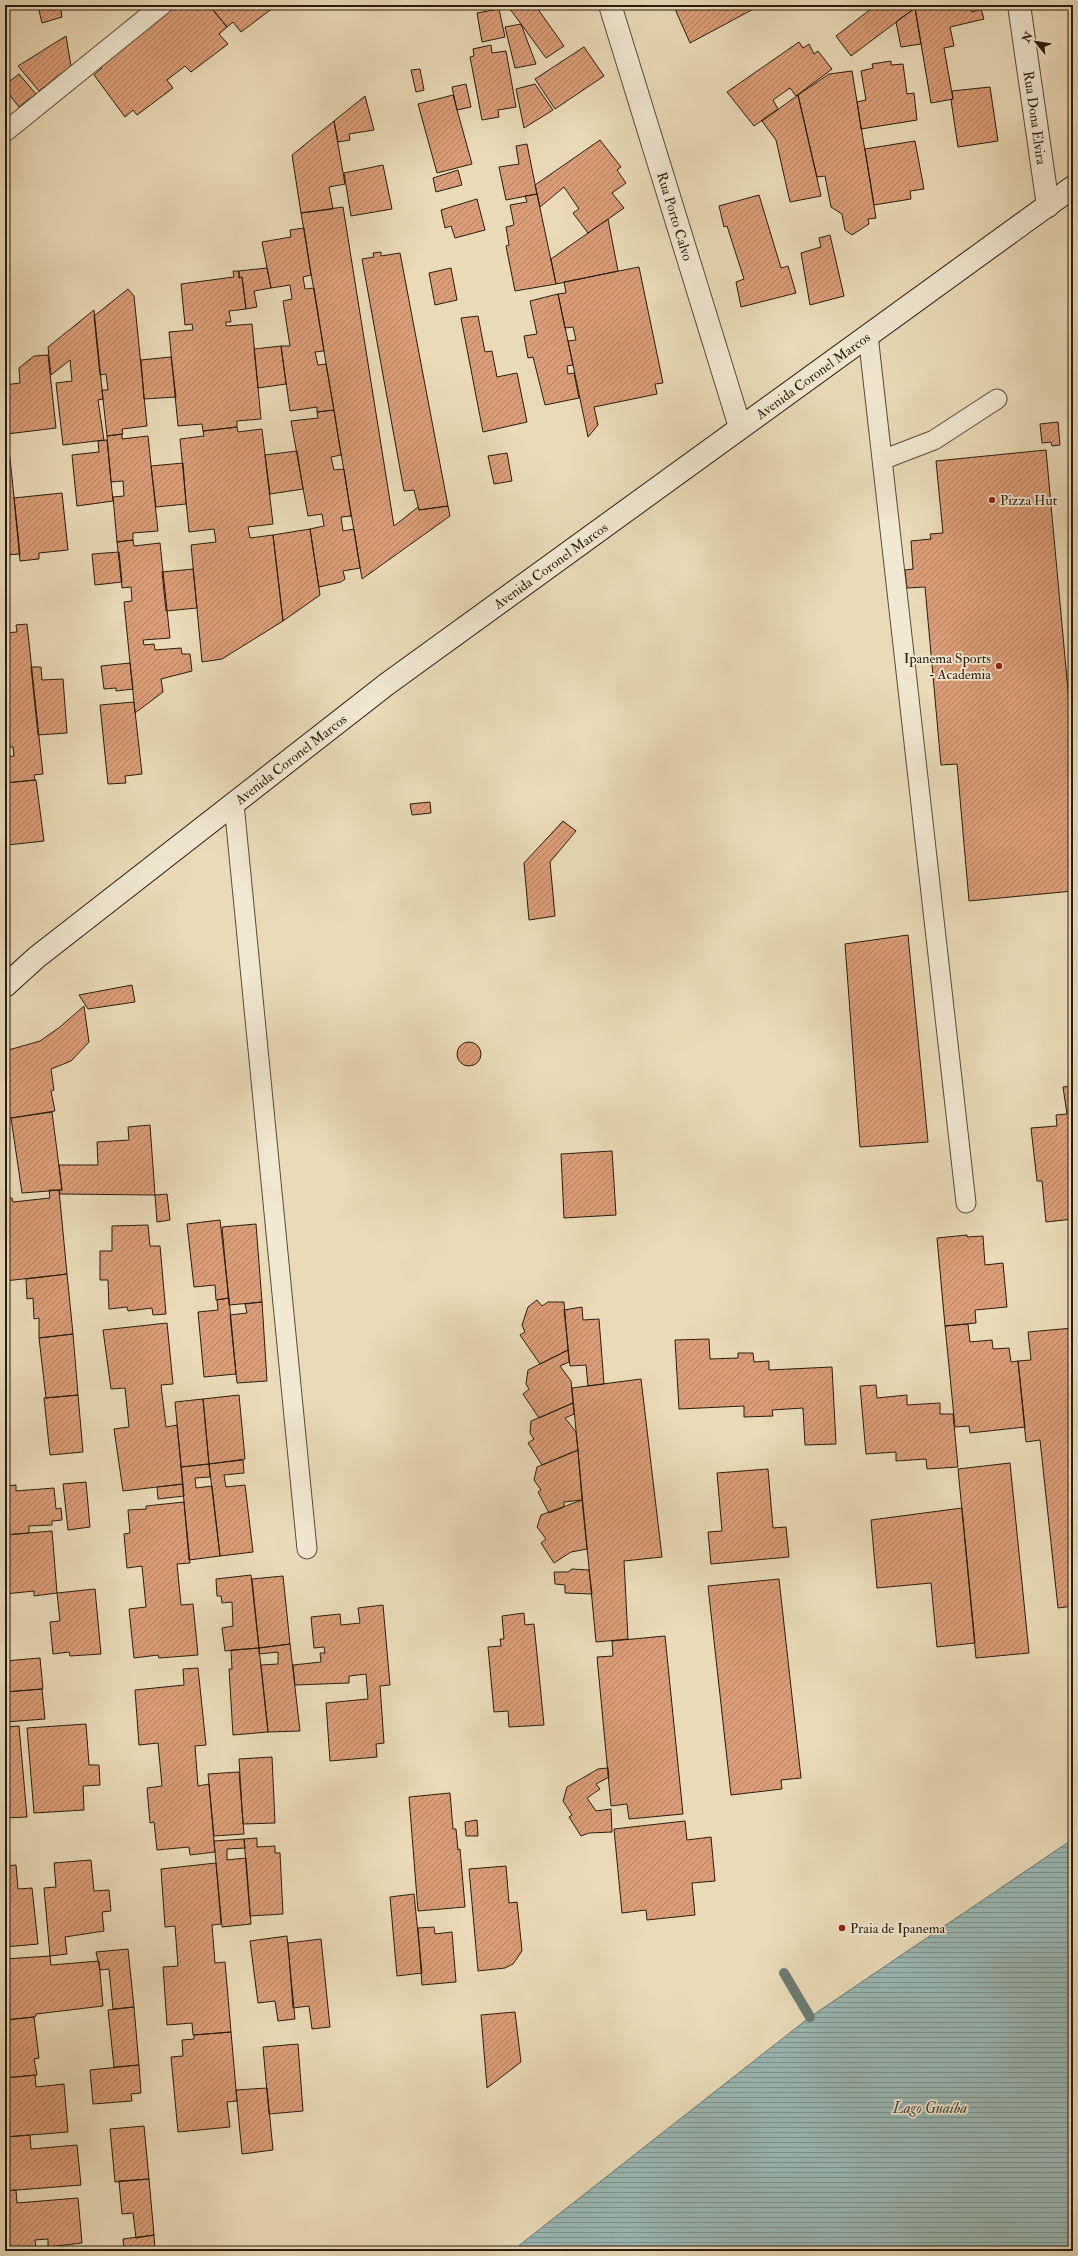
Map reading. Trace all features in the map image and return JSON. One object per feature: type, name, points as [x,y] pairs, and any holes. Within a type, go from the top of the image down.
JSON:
[{"type":"main road","name":"Rua Porto Calvo","points":[[610,5],[740,427]]},
{"type":"main road","name":"Rua Dona Elvira","points":[[1019,5],[1048,206]]},
{"type":"main road","name":"Avenida Coronel Marcos","points":[[5,986],[37,957],[387,684],[740,427],[1073,188]]},
{"type":"main road","name":"Avenida Coronel Marcos","points":[[5,972],[37,957]]},
{"type":"lane","points":[[5,132],[162,5]]},
{"type":"lane","points":[[868,335],[966,1203]]},
{"type":"lane","points":[[882,460],[934,440],[997,400]]},
{"type":"lane","points":[[234,804],[307,1549]]},
{"type":"water","name":"Lago Guaíba","points":[[1073,1839],[1073,2251],[512,2251],[810,2017]]},
{"type":"building","points":[[27,5],[60,5],[62,17],[42,23],[38,6],[29,9]]},
{"type":"building","points":[[178,5],[209,5],[227,27],[219,34],[228,44],[191,72],[185,66],[167,80],[173,88],[137,115],[133,110],[125,117],[94,75],[102,68],[99,65]]},
{"type":"building","points":[[209,5],[277,5],[241,32],[233,22],[227,27]]},
{"type":"building","points":[[507,5],[535,5],[564,46],[546,58]]},
{"type":"building","points":[[683,5],[761,5],[690,43],[675,9]]},
{"type":"building","points":[[876,5],[919,5],[851,56],[836,36]]},
{"type":"building","points":[[919,5],[971,5],[972,12],[981,9],[984,19],[950,27],[954,46],[944,48],[953,99],[931,103],[915,8]]},
{"type":"building","points":[[915,8],[921,44],[901,47],[896,22]]},
{"type":"building","points":[[499,9],[505,37],[482,42],[477,13]]},
{"type":"building","points":[[521,24],[536,64],[515,68],[505,27]]},
{"type":"building","points":[[66,36],[71,66],[39,91],[18,66]]},
{"type":"building","points":[[799,42],[803,48],[809,44],[814,54],[818,51],[832,69],[796,96],[790,88],[773,100],[778,109],[754,126],[727,92]]},
{"type":"building","points":[[491,45],[492,53],[506,51],[516,107],[498,110],[499,117],[482,120],[470,57],[474,56],[473,49]]},
{"type":"building","points":[[584,47],[604,76],[555,109],[535,79]]},
{"type":"building","points":[[891,61],[891,65],[903,64],[907,94],[914,93],[917,120],[861,129],[857,102],[866,100],[861,71],[873,68],[872,64]]},
{"type":"building","points":[[420,69],[424,90],[416,92],[411,70]]},
{"type":"building","points":[[852,71],[876,218],[868,219],[869,224],[852,235],[845,230],[842,214],[831,207],[825,176],[817,177],[798,95],[829,74]]},
{"type":"building","points":[[19,74],[36,94],[19,107],[5,89],[5,85]]},
{"type":"building","points":[[466,84],[471,107],[457,110],[452,87]]},
{"type":"building","points":[[535,84],[553,110],[524,128],[516,89]]},
{"type":"building","points":[[990,87],[998,141],[958,147],[951,100],[953,99],[952,91]]},
{"type":"building","points":[[453,95],[472,164],[437,173],[418,104]]},
{"type":"building","points":[[798,95],[821,196],[790,202],[776,140],[762,121]]},
{"type":"building","points":[[365,96],[374,130],[349,134],[350,140],[338,142],[334,121]]},
{"type":"building","points":[[334,121],[345,184],[329,187],[333,209],[301,213],[292,155]]},
{"type":"building","points":[[600,140],[621,167],[617,170],[626,183],[612,193],[624,208],[588,233],[573,213],[579,209],[564,187],[540,207],[535,185]]},
{"type":"building","points":[[915,141],[924,189],[910,191],[911,199],[874,205],[865,149]]},
{"type":"building","points":[[527,144],[537,194],[506,200],[499,167],[519,164],[516,146]]},
{"type":"building","points":[[383,165],[392,209],[351,216],[344,173]]},
{"type":"building","points":[[458,170],[462,185],[436,192],[433,178]]},
{"type":"building","points":[[537,194],[556,284],[515,291],[506,246],[509,245],[506,227],[514,225],[510,205],[527,202],[525,196]]},
{"type":"building","points":[[759,195],[781,268],[788,266],[796,293],[741,307],[736,282],[744,279],[727,226],[724,227],[719,206]]},
{"type":"building","points":[[477,199],[485,230],[455,238],[451,226],[445,228],[441,210]]},
{"type":"building","points":[[343,207],[394,526],[418,507],[419,510],[448,506],[450,516],[362,579],[301,213]]},
{"type":"building","points":[[608,219],[618,271],[556,284],[551,259]]},
{"type":"building","points":[[304,228],[311,275],[303,277],[305,289],[314,288],[324,351],[315,352],[318,365],[326,364],[334,410],[317,412],[317,407],[290,411],[281,346],[290,346],[283,301],[292,299],[290,285],[271,288],[262,242],[291,237],[290,230]]},
{"type":"building","points":[[830,235],[844,296],[810,305],[801,253],[821,247],[819,238]]},
{"type":"building","points":[[381,252],[381,256],[400,253],[448,506],[419,510],[414,490],[404,491],[362,259],[374,257],[373,253]]},
{"type":"building","points":[[639,267],[663,383],[655,384],[657,394],[594,407],[598,425],[588,437],[568,341],[576,340],[573,327],[565,328],[558,294],[566,293],[564,282]]},
{"type":"building","points":[[267,268],[271,288],[254,291],[257,307],[246,309],[242,277],[239,278],[239,271]]},
{"type":"building","points":[[451,268],[457,300],[435,305],[429,273]]},
{"type":"building","points":[[233,271],[239,271],[239,278],[242,277],[246,309],[229,311],[231,322],[226,322],[226,326],[252,324],[261,419],[237,421],[237,427],[203,431],[202,424],[178,426],[169,332],[193,330],[192,324],[185,325],[181,284],[234,277]]},
{"type":"building","points":[[128,289],[134,296],[147,426],[122,429],[123,434],[107,436],[102,390],[108,390],[106,374],[100,375],[94,316]]},
{"type":"building","points":[[558,294],[573,365],[567,366],[568,374],[574,373],[579,398],[545,405],[533,357],[528,358],[524,336],[537,334],[530,301]]},
{"type":"building","points":[[94,310],[103,399],[98,400],[104,440],[63,445],[56,383],[72,381],[70,360],[51,375],[48,347]]},
{"type":"building","points":[[478,316],[485,352],[492,351],[497,377],[517,373],[527,422],[483,432],[461,318]]},
{"type":"building","points":[[281,346],[286,384],[258,388],[254,349]]},
{"type":"building","points":[[48,355],[56,428],[7,434],[5,385],[20,383],[19,368],[34,356]]},
{"type":"building","points":[[171,357],[176,397],[144,399],[141,360]]},
{"type":"building","points":[[334,410],[341,455],[331,457],[334,470],[344,469],[351,516],[341,517],[343,531],[354,529],[360,568],[343,571],[345,579],[341,582],[319,587],[310,529],[324,526],[322,514],[308,516],[291,421],[318,418],[317,412]]},
{"type":"building","points":[[1058,422],[1060,445],[1052,446],[1051,442],[1042,443],[1040,424]]},
{"type":"building","points":[[237,427],[238,432],[262,429],[273,524],[248,527],[250,538],[273,535],[283,621],[222,659],[202,662],[191,545],[216,542],[214,529],[189,532],[180,439],[204,436],[203,431]]},
{"type":"building","points":[[5,430],[7,430],[20,554],[5,555]]},
{"type":"building","points":[[122,434],[122,439],[148,436],[158,531],[133,533],[133,540],[117,542],[113,497],[124,496],[123,481],[111,482],[107,436]]},
{"type":"building","points":[[107,440],[113,501],[77,506],[72,455],[99,452],[98,441]]},
{"type":"building","name":"Ipanema Sports - Academia","points":[[1046,450],[1073,745],[1073,891],[969,901],[957,764],[941,765],[925,587],[907,588],[905,570],[913,569],[911,541],[931,539],[930,534],[943,533],[936,461]]},
{"type":"building","points":[[297,451],[303,489],[270,494],[265,455]]},
{"type":"building","points":[[507,453],[512,481],[494,484],[488,456]]},
{"type":"building","points":[[183,463],[186,504],[156,507],[151,466]]},
{"type":"building","points":[[62,493],[68,550],[39,553],[39,559],[20,561],[14,498]]},
{"type":"building","points":[[310,529],[320,595],[283,621],[273,535]]},
{"type":"building","points":[[133,540],[134,546],[160,543],[170,638],[143,640],[144,645],[154,644],[155,650],[181,648],[182,654],[190,654],[192,671],[161,679],[163,692],[135,713],[124,602],[132,601],[131,587],[122,588],[117,542]]},
{"type":"building","points":[[119,552],[122,582],[95,585],[92,554]]},
{"type":"building","points":[[193,569],[197,608],[166,611],[162,572]]},
{"type":"building","points":[[27,624],[43,774],[34,775],[35,780],[5,783],[5,757],[14,756],[13,747],[10,747],[5,696],[5,633],[17,632],[16,625]]},
{"type":"building","points":[[130,663],[133,689],[116,691],[116,688],[104,689],[101,666]]},
{"type":"building","points":[[31,667],[41,667],[42,680],[63,679],[67,733],[38,735]]},
{"type":"building","points":[[134,702],[142,774],[125,776],[126,783],[108,784],[100,705]]},
{"type":"building","points":[[36,780],[44,841],[8,845],[5,816],[5,783]]},
{"type":"building","points":[[430,802],[431,813],[412,815],[410,804]]},
{"type":"building","points":[[563,821],[576,831],[550,862],[555,916],[529,920],[524,863]]},
{"type":"building","points":[[908,935],[928,1142],[860,1147],[845,944]]},
{"type":"building","points":[[132,985],[135,1002],[88,1009],[79,995]]},
{"type":"building","points":[[84,1006],[89,1042],[71,1061],[51,1069],[54,1090],[51,1091],[55,1111],[5,1119],[5,1051],[40,1041],[60,1027]]},
{"type":"building","points":[[469,1042],[477,1046],[481,1054],[477,1062],[469,1066],[461,1062],[457,1054],[461,1046]]},
{"type":"building","points":[[1073,1086],[1073,1219],[1046,1222],[1042,1181],[1037,1181],[1031,1128],[1057,1126],[1056,1115],[1067,1114],[1063,1087]]},
{"type":"building","points":[[52,1112],[62,1190],[22,1193],[11,1118]]},
{"type":"building","points":[[150,1125],[155,1195],[60,1194],[59,1190],[62,1190],[59,1165],[98,1165],[97,1142],[129,1140],[128,1127]]},
{"type":"building","points":[[612,1151],[616,1215],[564,1218],[561,1154]]},
{"type":"building","points":[[49,1190],[59,1190],[67,1274],[5,1281],[5,1199],[12,1198],[13,1202],[50,1198]]},
{"type":"building","points":[[167,1194],[170,1220],[157,1222],[155,1195]]},
{"type":"building","points":[[220,1220],[229,1298],[216,1300],[215,1285],[194,1287],[187,1224]]},
{"type":"building","points":[[256,1224],[262,1302],[229,1305],[222,1227]]},
{"type":"building","points":[[148,1225],[150,1246],[160,1246],[166,1314],[153,1315],[152,1308],[128,1311],[127,1307],[109,1309],[108,1280],[100,1280],[100,1251],[112,1251],[112,1226]]},
{"type":"building","points":[[967,1235],[967,1237],[983,1236],[985,1265],[1003,1263],[1007,1307],[975,1310],[976,1323],[945,1326],[937,1238]]},
{"type":"building","points":[[67,1274],[73,1334],[39,1338],[39,1318],[34,1319],[33,1298],[27,1299],[26,1279]]},
{"type":"building","points":[[229,1298],[236,1374],[204,1377],[198,1312],[218,1310],[217,1300]]},
{"type":"building","points":[[537,1300],[542,1306],[548,1302],[564,1302],[568,1350],[540,1364],[520,1335],[525,1332],[522,1325],[528,1307]]},
{"type":"building","points":[[262,1302],[267,1381],[237,1383],[230,1315],[247,1313],[245,1304]]},
{"type":"building","points":[[582,1307],[583,1320],[599,1319],[604,1384],[588,1386],[586,1365],[570,1366],[564,1310]]},
{"type":"building","points":[[167,1323],[173,1384],[161,1385],[166,1427],[177,1425],[183,1484],[123,1491],[114,1429],[129,1427],[125,1388],[111,1389],[103,1330]]},
{"type":"building","points":[[968,1324],[970,1342],[992,1340],[993,1349],[1009,1348],[1011,1362],[1018,1361],[1025,1427],[970,1433],[969,1426],[955,1427],[945,1326]]},
{"type":"building","points":[[1073,1328],[1073,1606],[1058,1608],[1040,1440],[1026,1442],[1018,1361],[1031,1360],[1028,1332]]},
{"type":"building","points":[[73,1334],[78,1395],[46,1398],[39,1338]]},
{"type":"building","points":[[709,1339],[710,1359],[738,1358],[738,1353],[753,1353],[754,1362],[769,1361],[769,1370],[832,1367],[836,1444],[805,1445],[803,1408],[772,1410],[773,1416],[744,1417],[744,1406],[679,1409],[675,1340]]},
{"type":"building","points":[[568,1350],[569,1362],[560,1366],[571,1381],[573,1403],[539,1418],[523,1394],[529,1389],[526,1384],[528,1370]]},
{"type":"building","points":[[641,1379],[662,1557],[624,1561],[628,1639],[596,1642],[572,1388]]},
{"type":"building","points":[[876,1385],[877,1398],[907,1395],[907,1405],[940,1403],[940,1414],[953,1414],[958,1467],[927,1469],[926,1459],[896,1461],[896,1452],[866,1454],[860,1386]]},
{"type":"building","points":[[78,1395],[83,1452],[50,1455],[44,1398]]},
{"type":"building","points":[[239,1395],[245,1459],[209,1464],[203,1399]]},
{"type":"building","points":[[203,1399],[209,1464],[181,1467],[175,1402]]},
{"type":"building","points":[[573,1403],[574,1414],[565,1418],[576,1432],[578,1450],[542,1465],[528,1443],[534,1439],[530,1433],[531,1421]]},
{"type":"building","points":[[578,1450],[582,1500],[564,1502],[564,1507],[549,1513],[538,1492],[541,1490],[534,1480],[537,1467]]},
{"type":"building","points":[[243,1460],[244,1473],[224,1475],[226,1487],[245,1485],[253,1552],[220,1556],[209,1464]]},
{"type":"building","points":[[1010,1463],[1029,1653],[976,1658],[958,1469]]},
{"type":"building","points":[[209,1464],[210,1477],[195,1478],[196,1488],[212,1486],[220,1556],[189,1560],[181,1467]]},
{"type":"building","points":[[768,1469],[773,1528],[786,1527],[789,1557],[711,1564],[708,1532],[722,1531],[717,1473]]},
{"type":"building","points":[[86,1482],[90,1527],[68,1530],[63,1484]]},
{"type":"building","points":[[183,1484],[184,1496],[158,1499],[157,1487]]},
{"type":"building","points":[[16,1485],[16,1491],[54,1488],[56,1509],[61,1508],[62,1520],[52,1521],[52,1525],[29,1526],[29,1533],[5,1535],[5,1486]]},
{"type":"building","points":[[582,1500],[587,1549],[571,1552],[554,1563],[541,1543],[546,1539],[537,1527],[541,1515]]},
{"type":"building","points":[[184,1502],[190,1563],[177,1564],[181,1605],[193,1604],[198,1655],[159,1658],[158,1655],[134,1658],[129,1609],[146,1607],[142,1566],[127,1568],[124,1534],[130,1533],[128,1510],[146,1509],[146,1506]]},
{"type":"building","points":[[962,1508],[975,1643],[937,1647],[931,1583],[877,1588],[871,1520]]},
{"type":"building","points":[[52,1531],[57,1593],[34,1596],[34,1591],[5,1594],[5,1535]]},
{"type":"building","points":[[572,1569],[589,1570],[592,1594],[565,1593],[565,1585],[555,1584],[554,1572],[568,1572]]},
{"type":"building","points":[[251,1575],[259,1648],[225,1651],[222,1628],[233,1626],[232,1602],[222,1603],[221,1596],[217,1596],[216,1579]]},
{"type":"building","points":[[283,1576],[290,1644],[259,1648],[252,1579]]},
{"type":"building","points":[[779,1579],[801,1778],[781,1780],[782,1789],[731,1795],[708,1586]]},
{"type":"building","points":[[95,1589],[101,1654],[70,1656],[69,1652],[53,1654],[50,1622],[60,1621],[57,1593]]},
{"type":"building","points":[[383,1605],[390,1685],[380,1686],[384,1743],[376,1744],[377,1757],[330,1761],[326,1703],[368,1699],[366,1674],[349,1676],[349,1683],[295,1685],[293,1665],[321,1662],[320,1653],[325,1653],[324,1647],[314,1648],[311,1617],[340,1614],[341,1625],[360,1623],[358,1608]]},
{"type":"building","points":[[524,1613],[525,1625],[534,1624],[544,1725],[509,1727],[508,1711],[494,1712],[488,1647],[501,1646],[500,1639],[504,1639],[502,1616]]},
{"type":"building","points":[[665,1636],[683,1814],[629,1819],[627,1804],[611,1806],[597,1657],[613,1656],[612,1641]]},
{"type":"building","points":[[290,1644],[300,1731],[268,1732],[261,1665],[278,1664],[278,1652],[259,1654],[259,1648]]},
{"type":"building","points":[[259,1648],[268,1732],[233,1735],[229,1669],[232,1669],[231,1650]]},
{"type":"building","points":[[40,1658],[43,1689],[5,1692],[5,1661]]},
{"type":"building","points":[[198,1668],[206,1745],[195,1746],[198,1786],[209,1784],[215,1852],[190,1855],[189,1847],[157,1850],[154,1822],[150,1823],[147,1788],[162,1786],[158,1743],[139,1745],[135,1690],[184,1685],[183,1669]]},
{"type":"building","points":[[42,1689],[45,1719],[5,1722],[5,1692]]},
{"type":"building","points":[[86,1724],[89,1765],[99,1765],[100,1785],[83,1786],[84,1810],[34,1813],[27,1728]]},
{"type":"building","points":[[19,1726],[27,1817],[5,1818],[5,1727]]},
{"type":"building","points":[[272,1757],[275,1823],[243,1824],[239,1759]]},
{"type":"building","points":[[608,1768],[609,1777],[596,1784],[600,1789],[587,1798],[596,1811],[611,1809],[612,1832],[589,1833],[581,1836],[569,1817],[572,1815],[563,1801],[567,1787],[598,1769]]},
{"type":"building","points":[[239,1772],[244,1834],[214,1836],[208,1774]]},
{"type":"building","points":[[450,1793],[453,1829],[456,1829],[458,1850],[460,1849],[465,1907],[418,1911],[409,1797]]},
{"type":"building","points":[[477,1820],[478,1836],[466,1836],[465,1822]]},
{"type":"building","points":[[685,1821],[687,1840],[711,1837],[715,1881],[692,1883],[695,1915],[647,1920],[646,1910],[622,1913],[614,1829]]},
{"type":"building","points":[[257,1838],[257,1847],[275,1846],[275,1853],[280,1853],[283,1914],[250,1916],[244,1839]]},
{"type":"building","points":[[244,1839],[245,1848],[227,1849],[227,1860],[246,1858],[251,1924],[222,1927],[214,1841]]},
{"type":"building","points":[[91,1860],[94,1891],[109,1890],[111,1911],[102,1912],[104,1931],[65,1937],[67,1954],[50,1956],[44,1888],[56,1887],[54,1863]]},
{"type":"building","points":[[216,1863],[221,1924],[212,1925],[215,1963],[225,1962],[231,2032],[193,2035],[192,2023],[167,2025],[163,1967],[178,1966],[175,1926],[165,1927],[161,1869]]},
{"type":"building","points":[[16,1865],[18,1889],[32,1888],[38,1944],[5,1947],[5,1866]]},
{"type":"building","points":[[506,1866],[509,1903],[517,1902],[522,1951],[513,1964],[505,1968],[478,1971],[469,1869]]},
{"type":"building","points":[[414,1894],[422,1973],[397,1976],[390,1897]]},
{"type":"building","points":[[434,1927],[435,1934],[452,1932],[456,1982],[422,1985],[418,1928]]},
{"type":"building","points":[[287,1936],[295,2019],[278,2021],[275,2001],[258,2003],[250,1941]]},
{"type":"building","points":[[321,1939],[330,2027],[312,2029],[309,2006],[293,2008],[288,1943]]},
{"type":"building","points":[[128,1949],[134,2007],[113,2009],[109,1969],[100,1970],[96,1952]]},
{"type":"building","points":[[50,1956],[51,1965],[99,1961],[103,2006],[36,2014],[34,2017],[5,2020],[5,1959]]},
{"type":"building","points":[[134,2007],[139,2065],[114,2067],[108,2010]]},
{"type":"building","points":[[515,2012],[521,2062],[487,2088],[481,2015]]},
{"type":"building","points":[[34,2017],[39,2058],[34,2059],[37,2075],[5,2078],[5,2020]]},
{"type":"building","points":[[231,2032],[237,2101],[227,2102],[230,2127],[178,2132],[171,2057],[183,2056],[182,2040],[194,2039],[194,2035]]},
{"type":"building","points":[[298,2044],[303,2111],[269,2114],[263,2047]]},
{"type":"building","points":[[139,2065],[141,2093],[131,2094],[132,2101],[93,2104],[90,2070]]},
{"type":"building","points":[[35,2075],[36,2087],[64,2084],[68,2132],[5,2137],[5,2078]]},
{"type":"building","points":[[267,2088],[273,2150],[242,2154],[236,2090]]},
{"type":"building","points":[[144,2126],[149,2179],[115,2182],[110,2129]]},
{"type":"building","points":[[30,2135],[31,2149],[77,2145],[81,2185],[5,2191],[5,2137]]},
{"type":"building","points":[[149,2179],[154,2235],[136,2238],[133,2213],[122,2214],[119,2181]]},
{"type":"building","points":[[16,2190],[17,2203],[78,2198],[82,2243],[48,2247],[48,2239],[35,2240],[36,2248],[5,2251],[5,2191]]},
{"type":"building","points":[[154,2235],[155,2251],[124,2251],[123,2239]]},
{"type":"waterway","points":[[784,1973],[810,2017]]},
{"type":"place","name":"Pizza Hut","points":[[992,500]]},
{"type":"place","name":"Ipanema Sports - Academia","points":[[999,666]]},
{"type":"place","name":"Praia de Ipanema","points":[[842,1928]]}]
